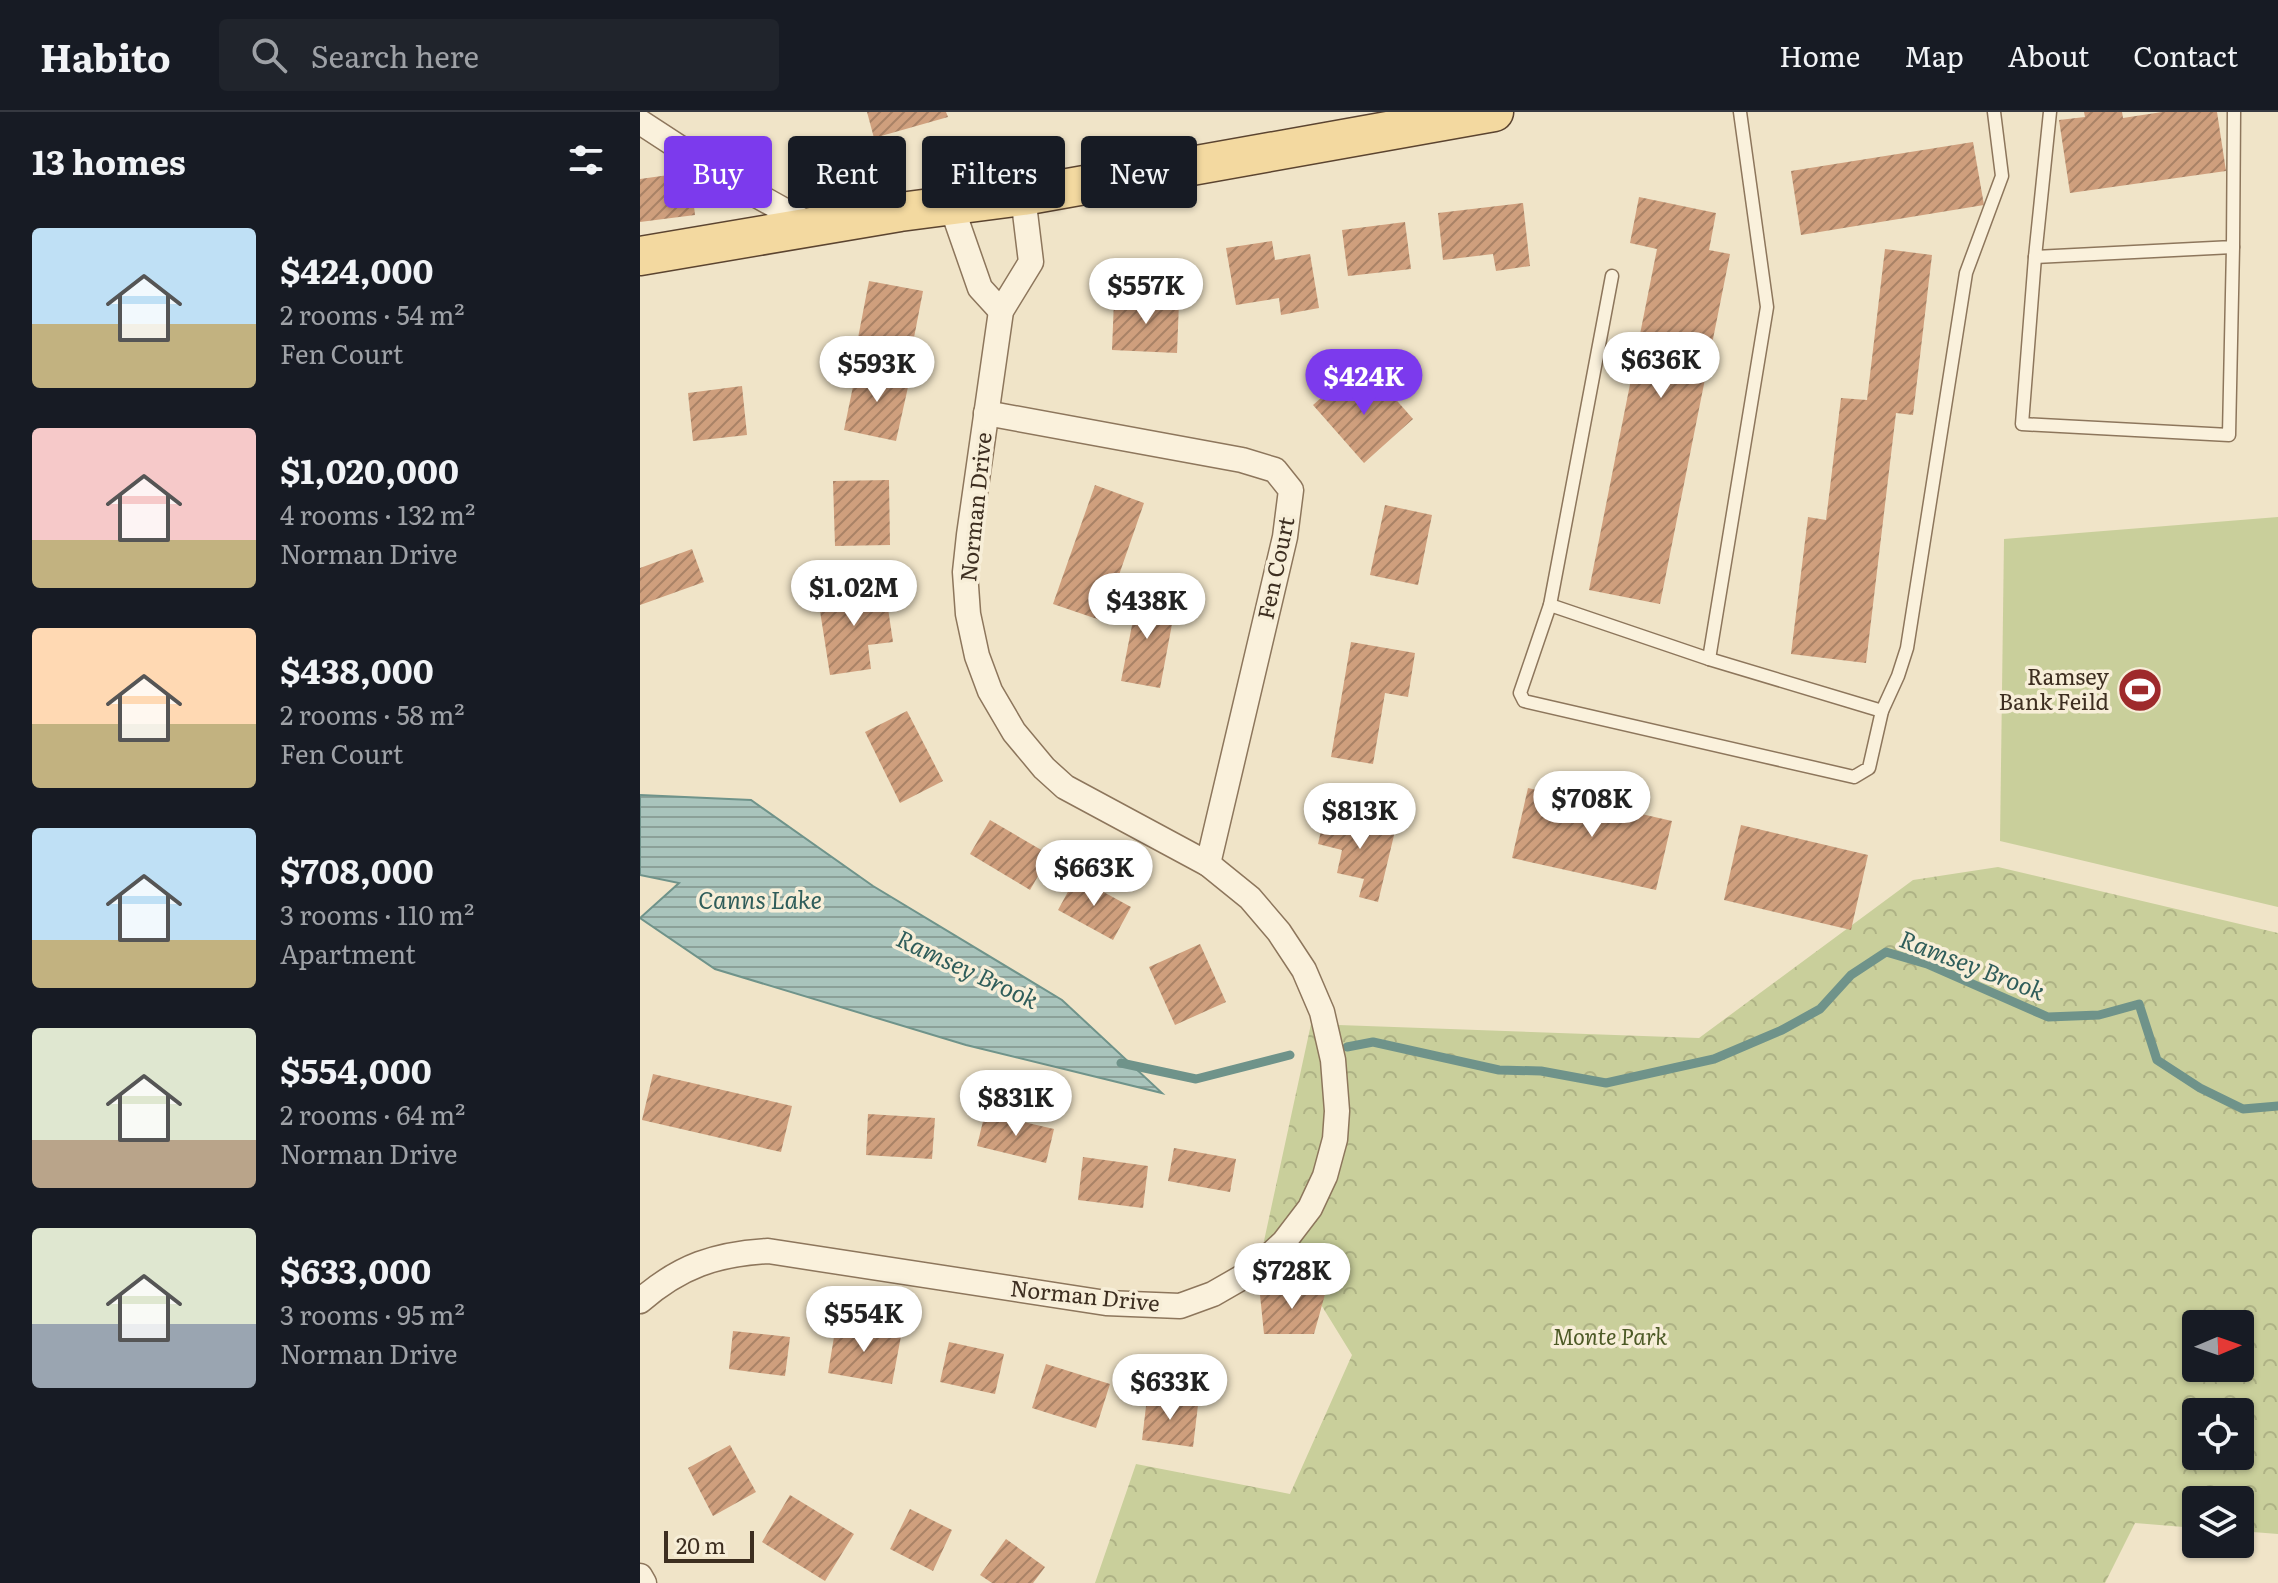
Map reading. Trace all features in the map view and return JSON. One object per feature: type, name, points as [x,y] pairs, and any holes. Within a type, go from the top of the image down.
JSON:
[{"type":"main road","points":[[1065,189],[1494,112]]},
{"type":"main road","points":[[640,256],[931,208]]},
{"type":"street","points":[[640,122],[726,178],[812,226]]},
{"type":"street","points":[[952,208],[980,288],[1001,311]]},
{"type":"street","name":"Norman Drive","points":[[640,1301],[658,1285],[693,1265],[734,1253],[768,1251],[1106,1303],[1180,1306],[1213,1294],[1253,1271],[1284,1242],[1310,1208],[1325,1176],[1335,1139],[1337,1111],[1333,1060],[1322,1012],[1304,970],[1279,932],[1250,898],[1208,864],[1065,787],[1044,768],[1014,732],[990,691],[977,656],[968,614],[965,572],[1001,311],[1031,262],[1024,208]]},
{"type":"street","name":"Fen Court","points":[[986,413],[1242,460],[1275,470],[1291,490],[1285,537],[1208,864]]},
{"type":"street","points":[[640,1576],[644,1583]]},
{"type":"lane","points":[[1709,659],[1767,307],[1740,112]]},
{"type":"lane","points":[[1612,276],[1550,605],[1520,693],[1524,701],[1854,777],[1869,768],[1882,711],[1907,648],[1966,273],[2002,176],[1994,112]]},
{"type":"lane","points":[[2050,112],[2022,424],[2229,435],[2234,112]]},
{"type":"lane","points":[[2035,257],[2233,247]]},
{"type":"lane","points":[[1550,605],[1709,659],[1882,711]]},
{"type":"green space","name":"Ramsey Bank Feild","points":[[2278,517],[2278,907],[2000,841],[2004,539]]},
{"type":"green space","name":"Monte Park","points":[[1998,867],[2278,933],[2278,1534],[2254,1532],[2254,1486],[2182,1486],[2182,1527],[2135,1523],[2105,1583],[1095,1583],[1136,1464],[1290,1494],[1352,1355],[1312,1290],[1264,1241],[1311,1024],[1699,1038],[1913,880]]},
{"type":"water","name":"Canns Lake","points":[[640,795],[751,800],[873,886],[1062,1000],[1162,1093],[966,1045],[715,969],[640,918],[679,883],[640,875]]},
{"type":"building","points":[[867,112],[946,112],[948,117],[881,136],[873,136]]},
{"type":"building","points":[[2084,112],[2122,112],[2123,118],[2162,112],[2217,112],[2226,171],[2070,193],[2059,120],[2085,117]]},
{"type":"building","points":[[1973,142],[1984,205],[1801,235],[1791,171]]},
{"type":"building","points":[[664,176],[664,208],[694,208],[695,215],[640,222],[640,179]]},
{"type":"building","points":[[1639,197],[1716,213],[1709,250],[1730,254],[1660,604],[1589,590],[1657,249],[1630,243]]},
{"type":"building","points":[[1523,203],[1530,266],[1496,271],[1493,254],[1443,260],[1438,213]]},
{"type":"building","points":[[1405,222],[1411,269],[1348,276],[1342,230]]},
{"type":"building","points":[[1272,241],[1275,260],[1310,254],[1319,308],[1281,315],[1279,298],[1236,305],[1226,248]]},
{"type":"building","points":[[1885,249],[1932,255],[1913,415],[1896,413],[1866,663],[1791,654],[1808,517],[1826,520],[1841,398],[1867,400]]},
{"type":"building","points":[[869,281],[923,291],[912,348],[858,338]]},
{"type":"building","points":[[1114,300],[1179,302],[1177,353],[1112,350]]},
{"type":"building","points":[[857,367],[910,378],[896,441],[844,430]]},
{"type":"building","points":[[1377,378],[1413,419],[1364,463],[1313,405],[1339,382],[1354,399]]},
{"type":"building","points":[[742,386],[747,435],[693,441],[688,393]]},
{"type":"building","points":[[889,480],[890,545],[835,546],[833,481]]},
{"type":"building","points":[[1095,485],[1144,503],[1103,621],[1053,604]]},
{"type":"building","points":[[1385,505],[1432,515],[1418,585],[1370,575]]},
{"type":"building","points":[[692,549],[704,582],[640,605],[640,568]]},
{"type":"building","points":[[1140,585],[1164,590],[1157,621],[1172,624],[1160,688],[1121,681]]},
{"type":"building","points":[[885,588],[893,642],[868,645],[871,669],[830,675],[818,598]]},
{"type":"building","points":[[1351,642],[1415,653],[1408,697],[1385,693],[1373,764],[1331,757]]},
{"type":"building","points":[[907,711],[943,781],[900,803],[865,732]]},
{"type":"building","points":[[1528,788],[1672,821],[1656,890],[1512,858]]},
{"type":"building","points":[[1325,814],[1395,831],[1378,902],[1359,897],[1364,879],[1337,873],[1342,850],[1318,844]]},
{"type":"building","points":[[990,820],[1050,855],[1030,890],[970,854]]},
{"type":"building","points":[[1741,825],[1868,855],[1851,930],[1724,900]]},
{"type":"building","points":[[1076,877],[1131,907],[1113,940],[1058,910]]},
{"type":"building","points":[[1200,944],[1226,1002],[1175,1025],[1149,967]]},
{"type":"building","points":[[653,1074],[792,1106],[781,1152],[642,1120]]},
{"type":"building","points":[[985,1113],[1054,1129],[1046,1163],[977,1146]]},
{"type":"building","points":[[868,1114],[935,1118],[932,1159],[866,1155]]},
{"type":"building","points":[[1174,1148],[1236,1159],[1230,1192],[1168,1181]]},
{"type":"building","points":[[1083,1157],[1148,1166],[1143,1208],[1078,1200]]},
{"type":"building","points":[[1327,1287],[1314,1334],[1264,1334],[1260,1295]]},
{"type":"building","points":[[836,1325],[901,1336],[892,1384],[828,1373]]},
{"type":"building","points":[[733,1331],[790,1337],[785,1376],[729,1369]]},
{"type":"building","points":[[949,1342],[1004,1354],[995,1394],[940,1382]]},
{"type":"building","points":[[1046,1364],[1110,1384],[1096,1428],[1032,1408]]},
{"type":"building","points":[[1147,1398],[1198,1405],[1193,1447],[1142,1440]]},
{"type":"building","points":[[730,1445],[756,1492],[713,1516],[688,1468]]},
{"type":"building","points":[[790,1495],[854,1534],[825,1581],[762,1542]]},
{"type":"building","points":[[910,1509],[952,1530],[933,1571],[890,1549]]},
{"type":"building","points":[[1006,1539],[1045,1567],[1033,1583],[992,1583],[980,1575]]},
{"type":"waterway","name":"Ramsey Brook","points":[[1347,1047],[1373,1042],[1499,1070],[1541,1071],[1606,1083],[1714,1059],[1782,1030],[1820,1009],[1851,975],[1886,952],[1927,964],[2048,1017],[2099,1015],[2139,1004],[2157,1060],[2200,1088],[2243,1109],[2278,1106]]},
{"type":"waterway","name":"Ramsey Brook","points":[[1121,1063],[1196,1079],[1290,1055]]},
{"type":"place","name":"Ramsey Bank Feild","points":[[2140,690]]}]
